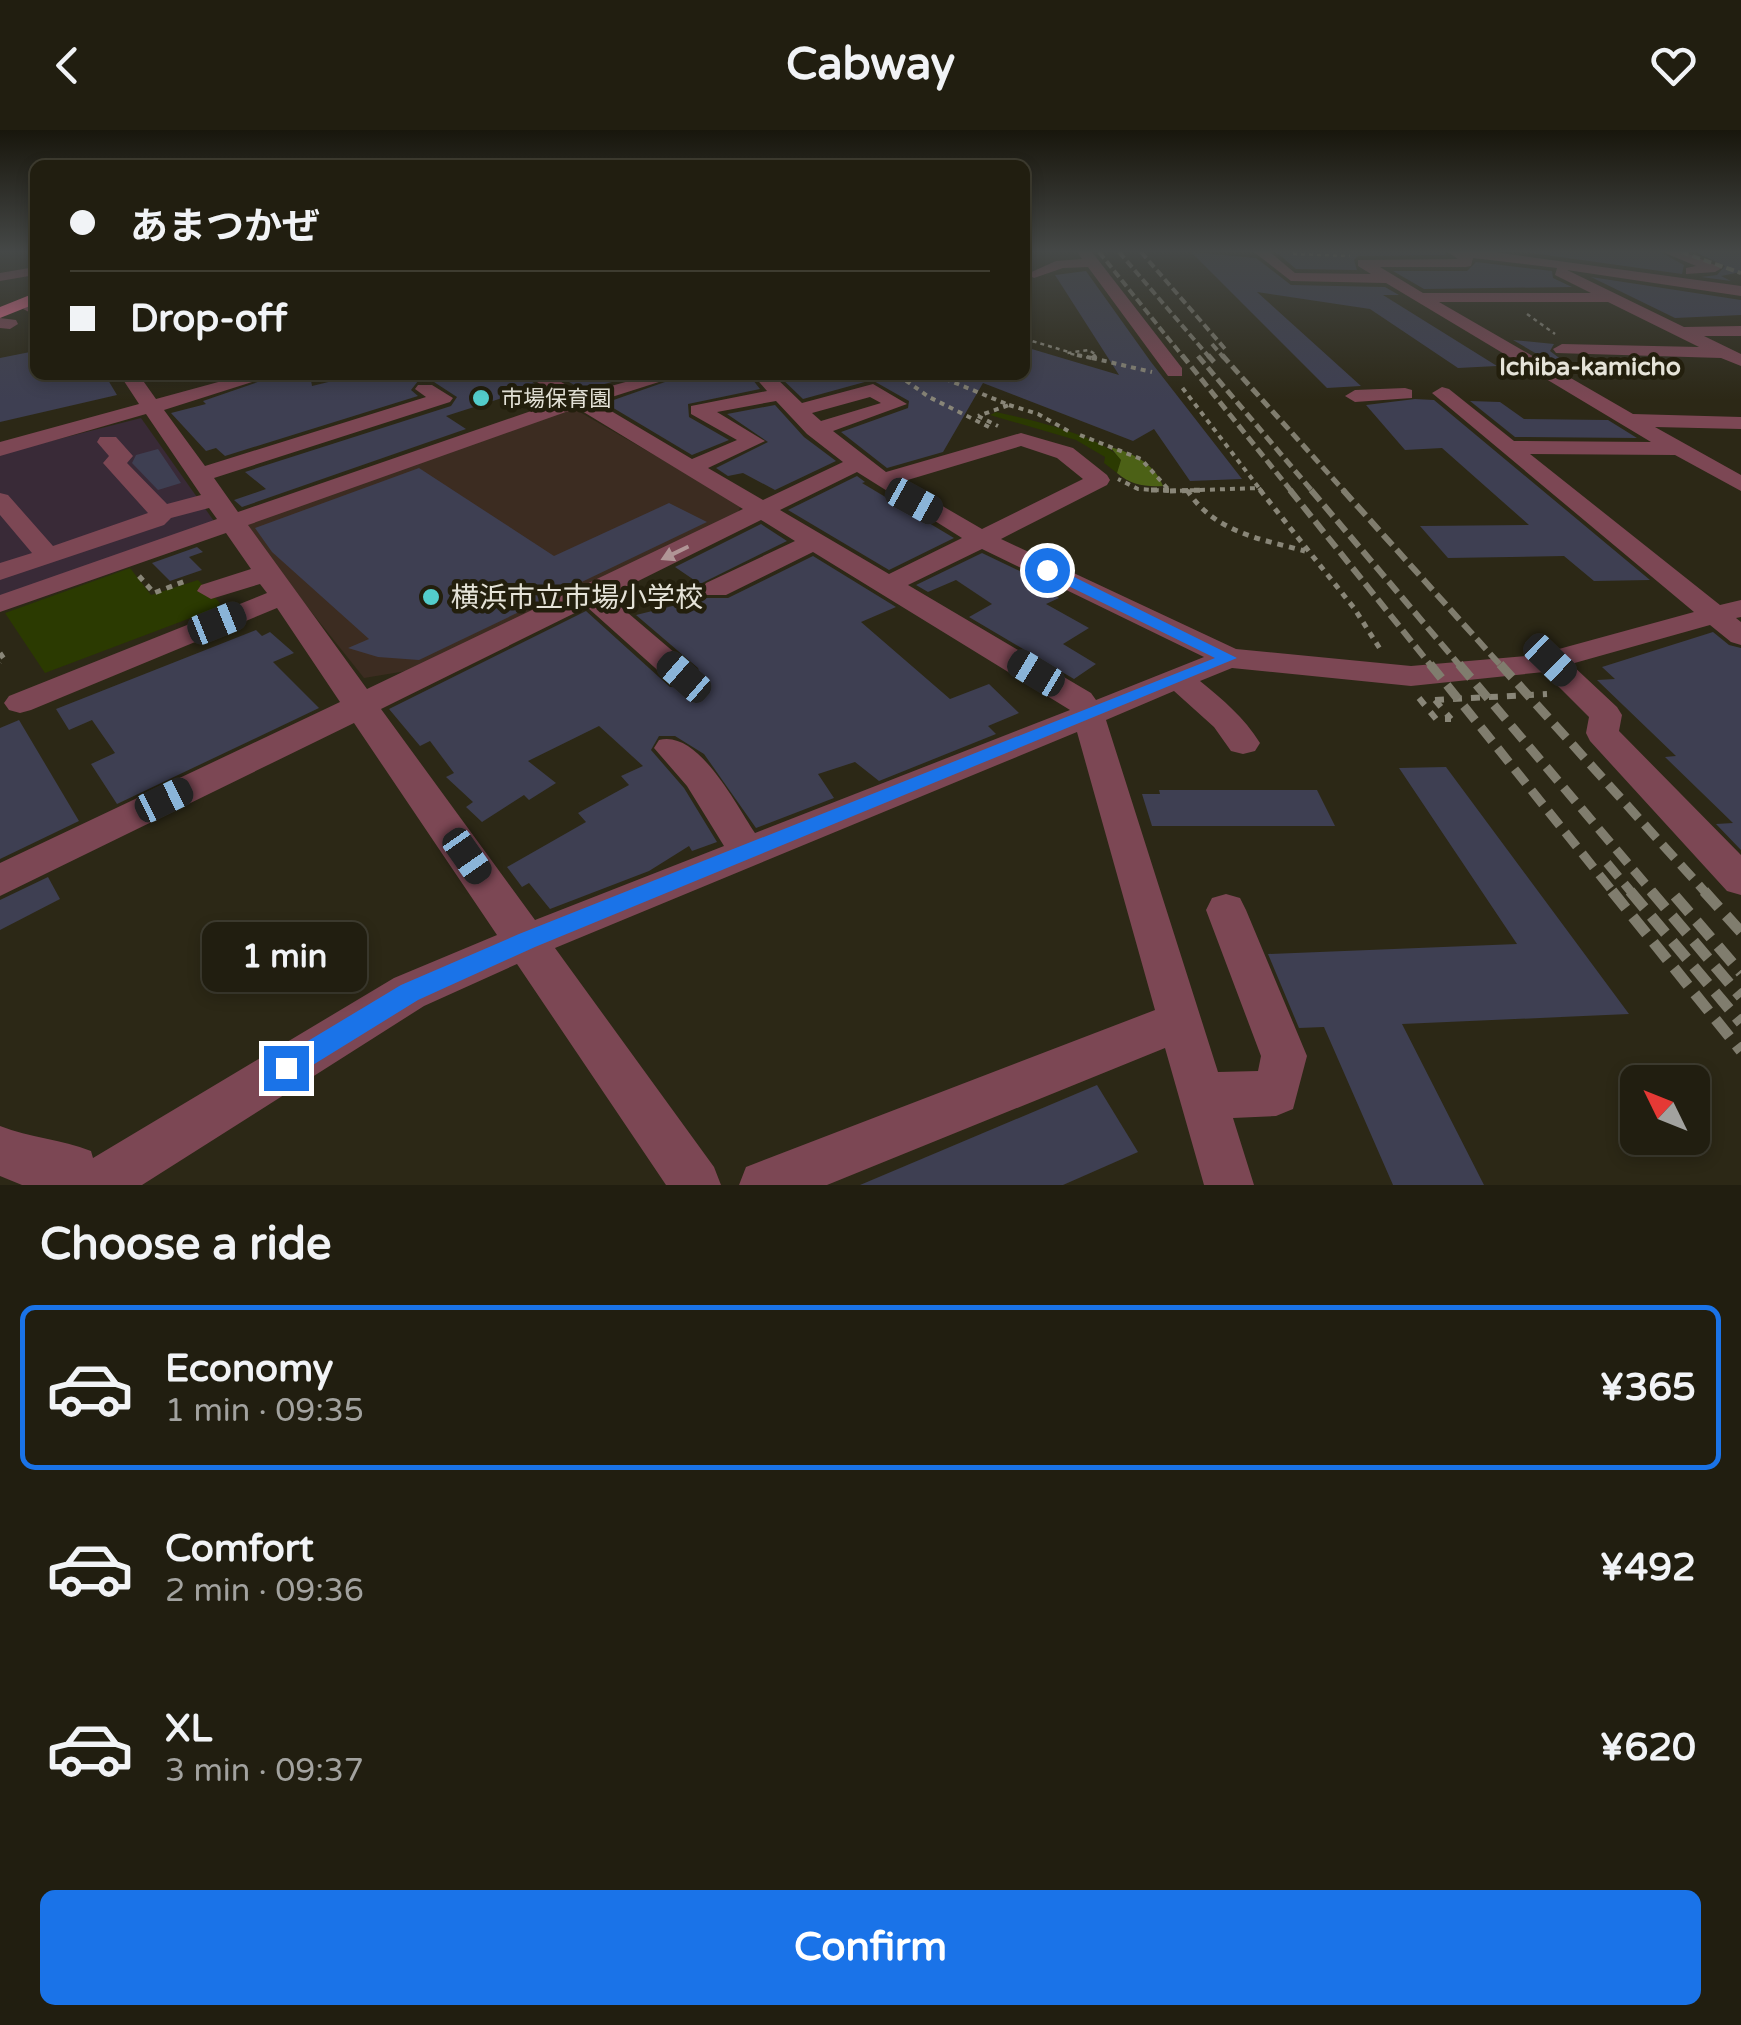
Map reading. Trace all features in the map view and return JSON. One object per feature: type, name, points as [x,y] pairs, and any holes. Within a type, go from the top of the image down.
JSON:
[{"type":"highway","points":[[3,320],[30,308]]},
{"type":"street","points":[[1120,301],[1172,372]]},
{"type":"street","points":[[1428,301],[1584,396],[1741,484]]},
{"type":"street","points":[[1620,301],[1735,357]]},
{"type":"street","points":[[1679,331],[1741,330]]},
{"type":"street","points":[[1562,349],[1735,357]]},
{"type":"street","points":[[132,380],[201,467],[222,511],[696,1185]]},
{"type":"street","points":[[0,448],[247,380]]},
{"type":"street","points":[[544,380],[1080,700],[1088,714],[1230,1185]]},
{"type":"street","points":[[0,604],[222,511],[654,380]]},
{"type":"street","points":[[767,380],[797,412],[884,480],[982,538],[1229,658],[1285,675],[1403,681],[1553,677],[1728,612]]},
{"type":"street","points":[[201,467],[443,398],[425,389]]},
{"type":"street","points":[[1442,393],[1728,612],[1741,636]]},
{"type":"street","points":[[1354,396],[1405,394]]},
{"type":"street","points":[[691,467],[754,442],[698,410],[797,412]]},
{"type":"street","points":[[1617,413],[1741,423]]},
{"type":"street","points":[[884,480],[1019,440],[1065,453],[1099,480],[888,585]]},
{"type":"street","points":[[108,442],[122,456],[114,463],[162,513]]},
{"type":"street","points":[[1508,447],[1678,449]]},
{"type":"street","points":[[0,881],[860,462]]},
{"type":"street","points":[[0,500],[48,556]]},
{"type":"street","points":[[0,572],[155,520],[162,513],[222,511]]},
{"type":"street","points":[[716,588],[814,542]]},
{"type":"street","points":[[211,591],[275,585]]},
{"type":"street","points":[[20,703],[275,585]]},
{"type":"street","points":[[590,594],[684,677]]},
{"type":"street","points":[[96,1185],[409,992],[527,940],[1229,658]]},
{"type":"street","points":[[1553,677],[1606,715],[1602,733],[1735,867]]},
{"type":"street","points":[[1178,678],[1225,718],[1243,743]]},
{"type":"street","points":[[670,748],[698,778],[747,852]]},
{"type":"street","points":[[1202,1096],[1276,1093],[1284,1056],[1226,910]]},
{"type":"street","points":[[764,1185],[1180,1021]]},
{"type":"street","points":[[0,1151],[24,1161],[73,1170],[78,1185]]},
{"type":"path","points":[[1508,301],[1555,335],[1562,349]]},
{"type":"path","points":[[1030,341],[1075,357],[1139,372],[1172,372],[1354,608],[1403,681],[1436,719],[1451,718],[1435,700],[1553,677]]},
{"type":"path","points":[[1068,352],[1089,350],[1096,355],[1092,358]]},
{"type":"path","points":[[905,380],[930,397],[1019,440]]},
{"type":"path","points":[[948,380],[1009,405],[978,416]]},
{"type":"path","points":[[1170,490],[1259,488]]},
{"type":"path","points":[[1187,490],[1196,510],[1222,527],[1308,552]]},
{"type":"path","points":[[0,653],[4,659],[0,662]]},
{"type":"shaded area","name":"横浜市立市場小学校","points":[[566,411],[578,411],[741,505],[738,513],[412,670],[364,678],[242,525]]},
{"type":"shaded area","points":[[141,418],[216,524],[0,599],[0,454]]},
{"type":"green space","points":[[996,412],[1100,444],[1121,460],[1117,473],[1104,463],[1105,457],[1076,440],[990,415]]},
{"type":"green space","points":[[1110,447],[1142,460],[1163,486],[1138,484],[1122,477],[1117,473],[1121,460]]},
{"type":"green space","points":[[130,568],[151,595],[198,580],[220,603],[217,608],[45,673],[5,613]]},
{"type":"building","points":[[1072,301],[1108,301],[1242,479],[1190,481],[1154,429],[1133,441],[983,383],[943,452],[887,468],[841,432],[908,408],[909,401],[872,380],[1030,380],[1030,348],[1119,375]]},
{"type":"building","points":[[1240,301],[1267,301],[1361,386],[1327,388]]},
{"type":"building","points":[[1318,301],[1393,301],[1497,366],[1458,368],[1370,309]]},
{"type":"building","points":[[1641,301],[1741,301],[1741,315],[1675,318]]},
{"type":"building","points":[[1513,340],[1554,344],[1550,351],[1567,364],[1554,364]]},
{"type":"building","points":[[30,352],[30,380],[108,380],[117,395],[0,422],[0,358]]},
{"type":"building","points":[[264,380],[311,380],[312,386],[337,380],[530,380],[551,396],[539,400],[524,391],[446,416],[466,429],[242,507],[234,500],[266,489],[245,472],[451,406],[457,397],[434,382],[418,381],[411,390],[418,396],[225,456],[216,448],[206,451],[171,413],[206,404],[203,401]]},
{"type":"building","points":[[566,380],[619,380],[583,390]]},
{"type":"building","points":[[671,380],[753,380],[760,389],[688,404],[689,417],[729,440],[692,455],[605,403]]},
{"type":"building","points":[[783,380],[872,380],[803,399]]},
{"type":"building","points":[[1434,400],[1650,580],[1594,581],[1564,556],[1448,558],[1420,526],[1529,525],[1442,448],[1405,450],[1366,405]]},
{"type":"building","points":[[1470,401],[1500,402],[1524,419],[1608,420],[1637,438],[1515,437]]},
{"type":"building","points":[[775,405],[804,437],[836,461],[775,490],[743,473],[728,476],[716,468],[768,442],[727,414]]},
{"type":"building","points":[[158,449],[181,483],[158,490],[132,463],[136,455]]},
{"type":"building","points":[[419,468],[554,556],[669,503],[707,522],[419,660],[378,657],[348,648],[369,639],[272,552],[255,528]]},
{"type":"building","points":[[857,476],[865,482],[862,483],[954,538],[889,570],[788,510]]},
{"type":"building","points":[[761,524],[787,541],[700,584],[675,567]]},
{"type":"building","points":[[197,547],[203,552],[189,557],[202,570],[170,581],[152,563]]},
{"type":"building","points":[[982,553],[1030,576],[1027,578],[1059,598],[1046,604],[1089,628],[1063,644],[1096,664],[1074,679],[969,617],[992,604],[956,580],[928,592],[916,585]]},
{"type":"building","points":[[813,556],[896,607],[861,622],[950,699],[989,684],[1019,713],[988,726],[996,734],[879,781],[855,762],[818,774],[834,798],[756,828],[704,754],[675,736],[659,736],[651,750],[684,788],[717,842],[692,851],[689,846],[649,871],[550,909],[529,883],[522,887],[507,867],[586,822],[578,813],[629,785],[621,776],[643,766],[599,726],[528,761],[556,783],[529,800],[524,795],[482,822],[466,807],[473,802],[446,777],[454,773],[430,741],[420,746],[389,709],[586,611],[670,687],[695,688],[702,679],[698,668],[636,615],[705,598],[728,598]]},
{"type":"building","points":[[256,630],[262,636],[270,632],[294,653],[273,662],[319,708],[117,804],[91,764],[115,753],[92,720],[69,730],[56,709]]},
{"type":"building","points":[[1713,632],[1729,645],[1741,648],[1741,850],[1716,824],[1733,823],[1665,757],[1676,756],[1597,680],[1615,679],[1602,667]]},
{"type":"building","points":[[19,720],[79,821],[0,859],[0,728]]},
{"type":"building","points":[[1446,767],[1629,1014],[1402,1024],[1484,1185],[1393,1185],[1324,1027],[1299,1028],[1268,954],[1517,944],[1399,768]]},
{"type":"building","points":[[1159,790],[1317,790],[1335,826],[1152,826],[1142,794],[1160,794]]},
{"type":"building","points":[[48,877],[60,899],[0,930],[0,900]]},
{"type":"building","points":[[1097,1085],[1138,1152],[1063,1185],[860,1185]]},
{"type":"railway","points":[[1138,301],[1184,358]]},
{"type":"railway","points":[[1161,301],[1210,358]]},
{"type":"railway","points":[[1184,301],[1226,350]]},
{"type":"railway","points":[[1212,344],[1224,358]]},
{"type":"railway","points":[[1182,355],[1292,492]]},
{"type":"railway","points":[[1208,355],[1214,362]]},
{"type":"railway","points":[[1222,355],[1345,492]]},
{"type":"railway","points":[[1198,356],[1313,492]]},
{"type":"railway","points":[[1290,490],[1432,667]]},
{"type":"railway","points":[[1311,490],[1461,667]]},
{"type":"railway","points":[[1343,490],[1502,667]]},
{"type":"railway","points":[[1430,664],[1614,893]]},
{"type":"railway","points":[[1459,664],[1653,893]]},
{"type":"railway","points":[[1500,664],[1706,893]]},
{"type":"railway","points":[[1607,863],[1632,893]]},
{"type":"railway","points":[[1612,891],[1741,1051]]},
{"type":"railway","points":[[1630,891],[1741,1023]]},
{"type":"railway","points":[[1651,891],[1741,997]]},
{"type":"railway","points":[[1704,891],[1741,932]]},
{"type":"railway","points":[[1675,896],[1741,973]]},
{"type":"place","name":"市場保育園","points":[[481,398]]},
{"type":"place","name":"横浜市立市場小学校","points":[[431,597]]},
{"type":"district","name":"Ichiba-kamicho","points":[[1590,366]]},
{"type":"route","points":[[286,1068],[409,992],[527,940],[1229,658],[1047,570]]}]
